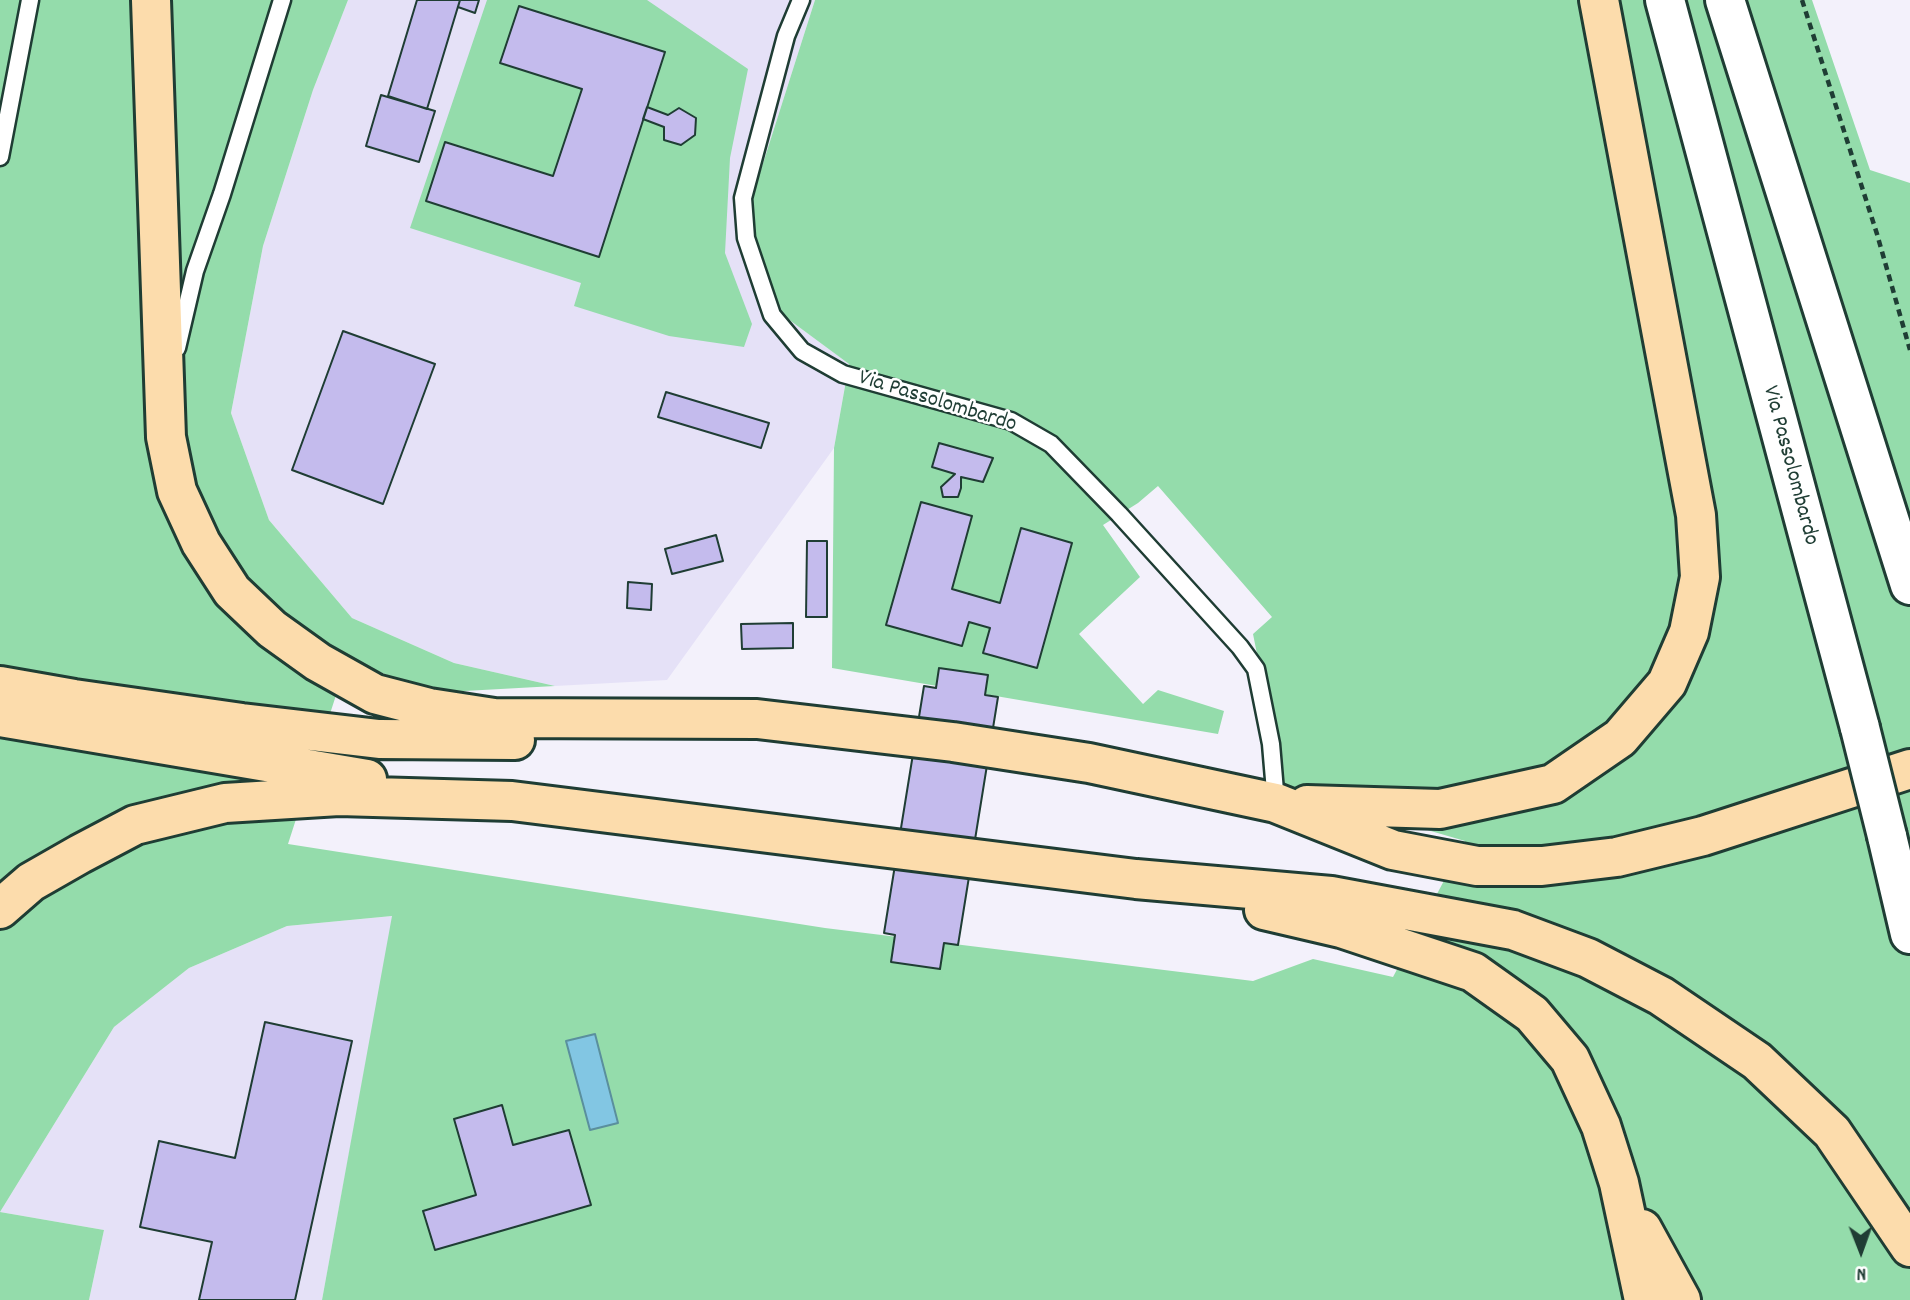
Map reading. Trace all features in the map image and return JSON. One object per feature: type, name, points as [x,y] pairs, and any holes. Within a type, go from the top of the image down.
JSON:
[{"type":"highway","points":[[151,0],[166,437],[177,491],[201,543],[232,591],[272,629],[318,662],[375,694],[429,708],[494,718],[757,719],[1089,763],[1276,803],[1393,850],[1477,866],[1542,866],[1617,857],[1703,836],[1910,769]]},
{"type":"highway","points":[[1276,803],[1440,809],[1553,784],[1620,738],[1667,683],[1689,632],[1700,577],[1696,515],[1599,0]]},
{"type":"highway","points":[[0,686],[203,718],[379,739],[498,741],[757,719]]},
{"type":"highway","points":[[0,717],[330,774],[512,801],[1136,879],[1331,896],[1513,930],[1588,958],[1661,996],[1757,1061],[1832,1132],[1910,1247]]},
{"type":"highway","points":[[1752,821],[1893,795],[1910,795]]},
{"type":"highway","points":[[0,909],[31,882],[135,825],[225,803],[339,796],[512,801]]},
{"type":"highway","points":[[1136,879],[1341,928],[1473,972],[1532,1014],[1570,1059],[1601,1126],[1619,1183],[1644,1300]]},
{"type":"highway","points":[[1619,1183],[1681,1300]]},
{"type":"main road","name":"Via Passolombardo","points":[[1665,0],[1860,728],[1910,934]]},
{"type":"main road","points":[[1725,0],[1910,585]]},
{"type":"lane","points":[[0,157],[30,0]]},
{"type":"lane","points":[[166,395],[195,271],[222,194],[282,0]]},
{"type":"lane","name":"Via Passolombardo","points":[[801,0],[786,36],[743,198],[746,238],[772,315],[802,351],[843,374],[1011,421],[1051,444],[1119,514],[1240,647],[1256,669],[1271,744],[1276,803]]},
{"type":"path","points":[[1802,0],[1877,234],[1910,350]]},
{"type":"shaded area","points":[[348,0],[815,0],[745,220],[780,313],[849,364],[834,448],[667,680],[555,686],[454,663],[352,618],[269,520],[231,413],[263,246],[313,90]]},
{"type":"shaded area","points":[[393,916],[322,1300],[89,1300],[104,1230],[0,1212],[114,1027],[189,968],[287,926]]},
{"type":"green space","points":[[0,0],[348,0],[313,90],[263,246],[231,413],[269,520],[352,618],[454,663],[555,686],[428,693],[348,658],[288,844],[825,928],[1253,981],[1313,959],[1393,977],[1465,841],[1284,788],[1253,634],[1272,617],[1158,486],[1138,503],[1103,525],[1140,577],[1079,634],[1143,704],[1158,690],[1224,711],[1218,734],[832,668],[834,448],[849,364],[780,313],[745,220],[815,0],[1812,0],[1870,170],[1910,183],[1910,1300],[322,1300],[392,916],[287,926],[189,968],[114,1027],[0,1212]]},
{"type":"green space","points":[[487,0],[647,0],[748,69],[730,158],[725,253],[752,324],[744,347],[669,336],[574,306],[581,283],[410,228]]},
{"type":"green space","points":[[0,1212],[104,1230],[89,1300],[0,1300]]},
{"type":"water","points":[[595,1034],[618,1123],[590,1130],[566,1041]]},
{"type":"building","points":[[417,0],[460,0],[427,109],[388,96]]},
{"type":"building","points":[[460,0],[479,0],[475,13],[458,7]]},
{"type":"building","points":[[519,6],[665,52],[599,257],[426,201],[445,142],[553,176],[582,89],[500,63]]},
{"type":"building","points":[[381,95],[435,111],[419,162],[366,146]]},
{"type":"building","points":[[647,107],[668,115],[679,108],[696,118],[695,135],[681,145],[664,140],[664,127],[643,119]]},
{"type":"building","points":[[343,331],[435,364],[383,504],[292,470]]},
{"type":"building","points":[[666,392],[769,423],[761,448],[658,417]]},
{"type":"building","points":[[939,443],[993,458],[983,482],[961,477],[958,497],[943,497],[941,487],[955,474],[932,467]]},
{"type":"building","points":[[921,502],[972,516],[952,589],[1000,603],[1021,528],[1072,543],[1037,668],[983,653],[990,628],[969,622],[962,646],[886,625]]},
{"type":"building","points":[[716,535],[723,561],[672,574],[665,549]]},
{"type":"building","points":[[807,541],[827,541],[827,617],[806,617]]},
{"type":"building","points":[[628,582],[652,584],[651,610],[627,608]]},
{"type":"building","points":[[793,623],[793,648],[742,649],[741,624]]},
{"type":"building","points":[[939,668],[988,675],[985,695],[998,697],[958,945],[944,943],[940,969],[891,962],[895,935],[884,933],[924,686],[936,688]]},
{"type":"building","points":[[265,1022],[352,1041],[295,1300],[199,1300],[212,1242],[140,1227],[159,1141],[235,1158]]},
{"type":"building","points":[[502,1105],[513,1145],[569,1130],[591,1205],[435,1250],[423,1211],[476,1195],[454,1119]]}]
